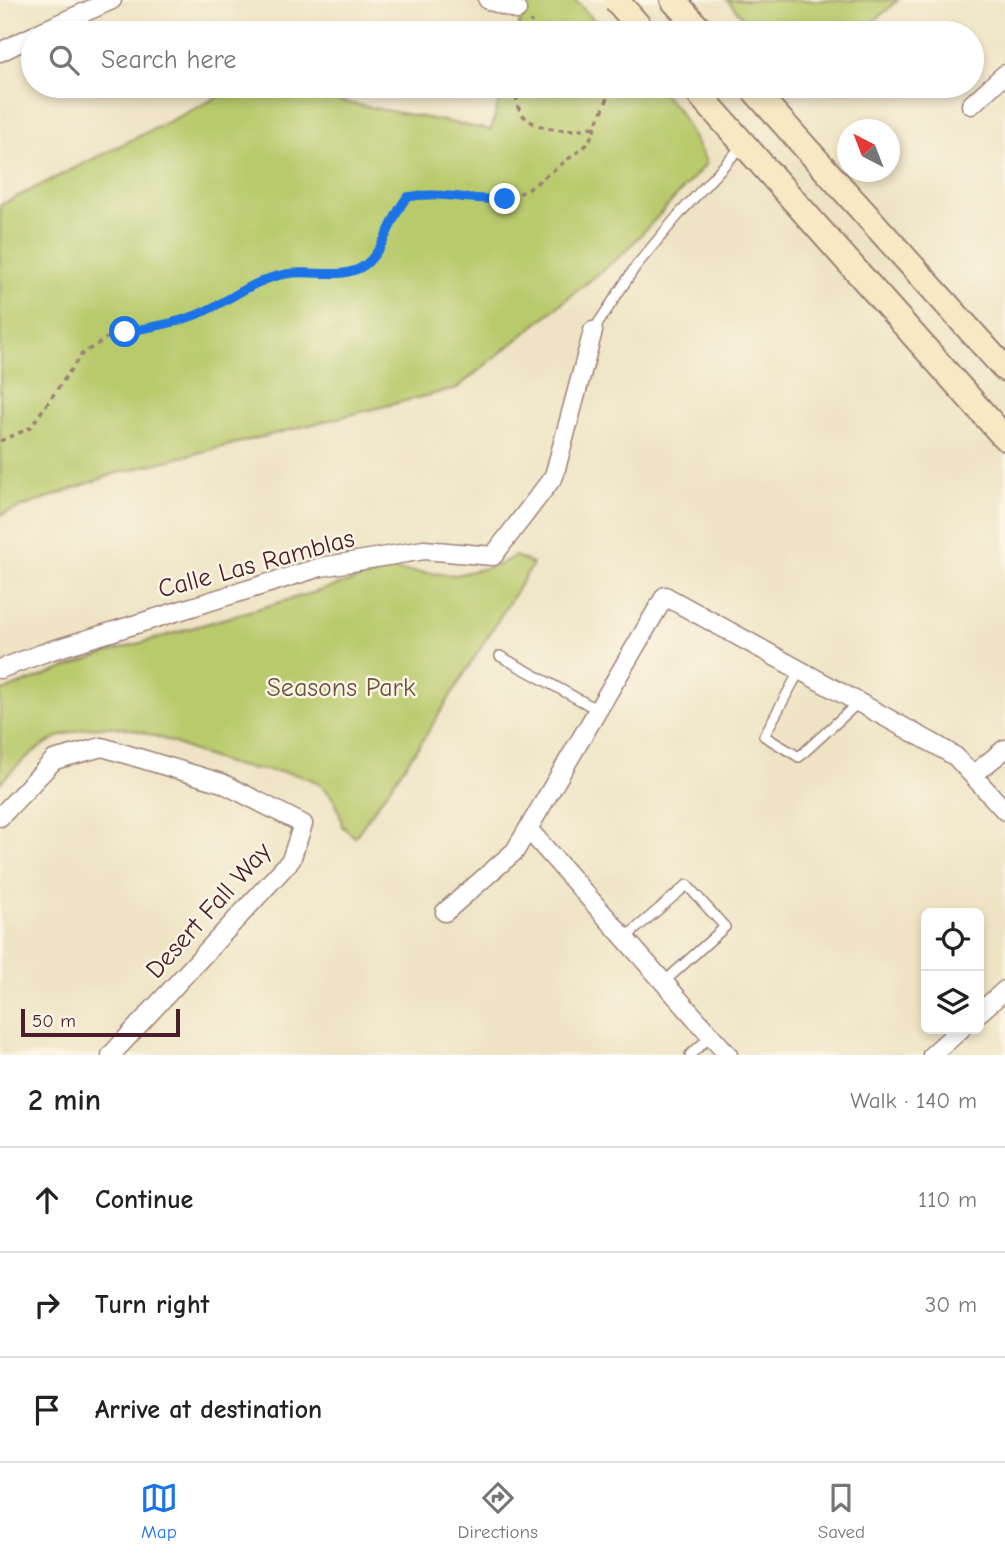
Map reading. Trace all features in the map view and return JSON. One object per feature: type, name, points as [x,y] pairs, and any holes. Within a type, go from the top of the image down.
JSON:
[{"type":"main road","points":[[616,0],[634,21]]},
{"type":"main road","points":[[673,0],[692,21]]},
{"type":"main road","points":[[703,98],[1005,438]]},
{"type":"main road","points":[[761,98],[1005,369]]},
{"type":"street","points":[[65,21],[112,0]]},
{"type":"street","points":[[488,0],[517,10]]},
{"type":"street","points":[[0,52],[21,42]]},
{"type":"street","points":[[984,93],[1005,74]]},
{"type":"street","points":[[971,105],[979,98]]},
{"type":"street","name":"Calle Las Ramblas","points":[[0,669],[46,652],[321,567],[424,550],[493,556],[554,476],[593,331]]},
{"type":"street","points":[[445,912],[515,851],[664,596],[938,746],[973,775],[1005,811]]},
{"type":"street","name":"Desert Fall Way","points":[[0,817],[54,760],[102,747],[222,783],[303,824],[291,860],[111,1055]]},
{"type":"street","points":[[973,775],[1005,750]]},
{"type":"street","points":[[529,830],[728,1055]]},
{"type":"street","points":[[984,1009],[1005,990]]},
{"type":"street","points":[[932,1055],[955,1034]]},
{"type":"lane","points":[[593,331],[636,267],[744,143]]},
{"type":"lane","points":[[500,656],[598,710]]},
{"type":"lane","points":[[800,670],[765,736],[799,757],[859,702]]},
{"type":"lane","points":[[625,938],[687,885],[725,926],[664,982]]},
{"type":"lane","points":[[690,1055],[712,1036]]},
{"type":"path","points":[[518,98],[517,103],[524,116],[534,122],[559,130],[580,131],[598,125]]},
{"type":"path","points":[[0,441],[30,428],[82,354],[107,338],[203,312],[247,287],[284,274],[309,271],[339,274],[363,267],[376,255],[394,213],[407,197],[426,193],[481,200],[505,199],[526,191],[587,144],[608,98]]},
{"type":"green space","points":[[526,0],[575,0],[595,21],[520,21]]},
{"type":"green space","points":[[727,0],[898,0],[874,21],[746,21]]},
{"type":"green space","points":[[216,98],[329,98],[491,130],[500,98],[667,98],[679,111],[707,163],[625,252],[457,388],[114,474],[0,515],[0,205]]},
{"type":"green space","name":"Seasons Park","points":[[515,556],[533,564],[423,740],[355,837],[342,826],[334,801],[327,791],[308,778],[225,763],[154,736],[118,727],[84,729],[56,738],[33,752],[0,783],[0,692],[103,654],[390,570],[456,575],[498,565]]},
{"type":"route","points":[[125,332],[203,312],[247,287],[284,274],[309,271],[339,274],[363,267],[376,255],[394,213],[407,197],[426,193],[481,200],[505,199]]}]
